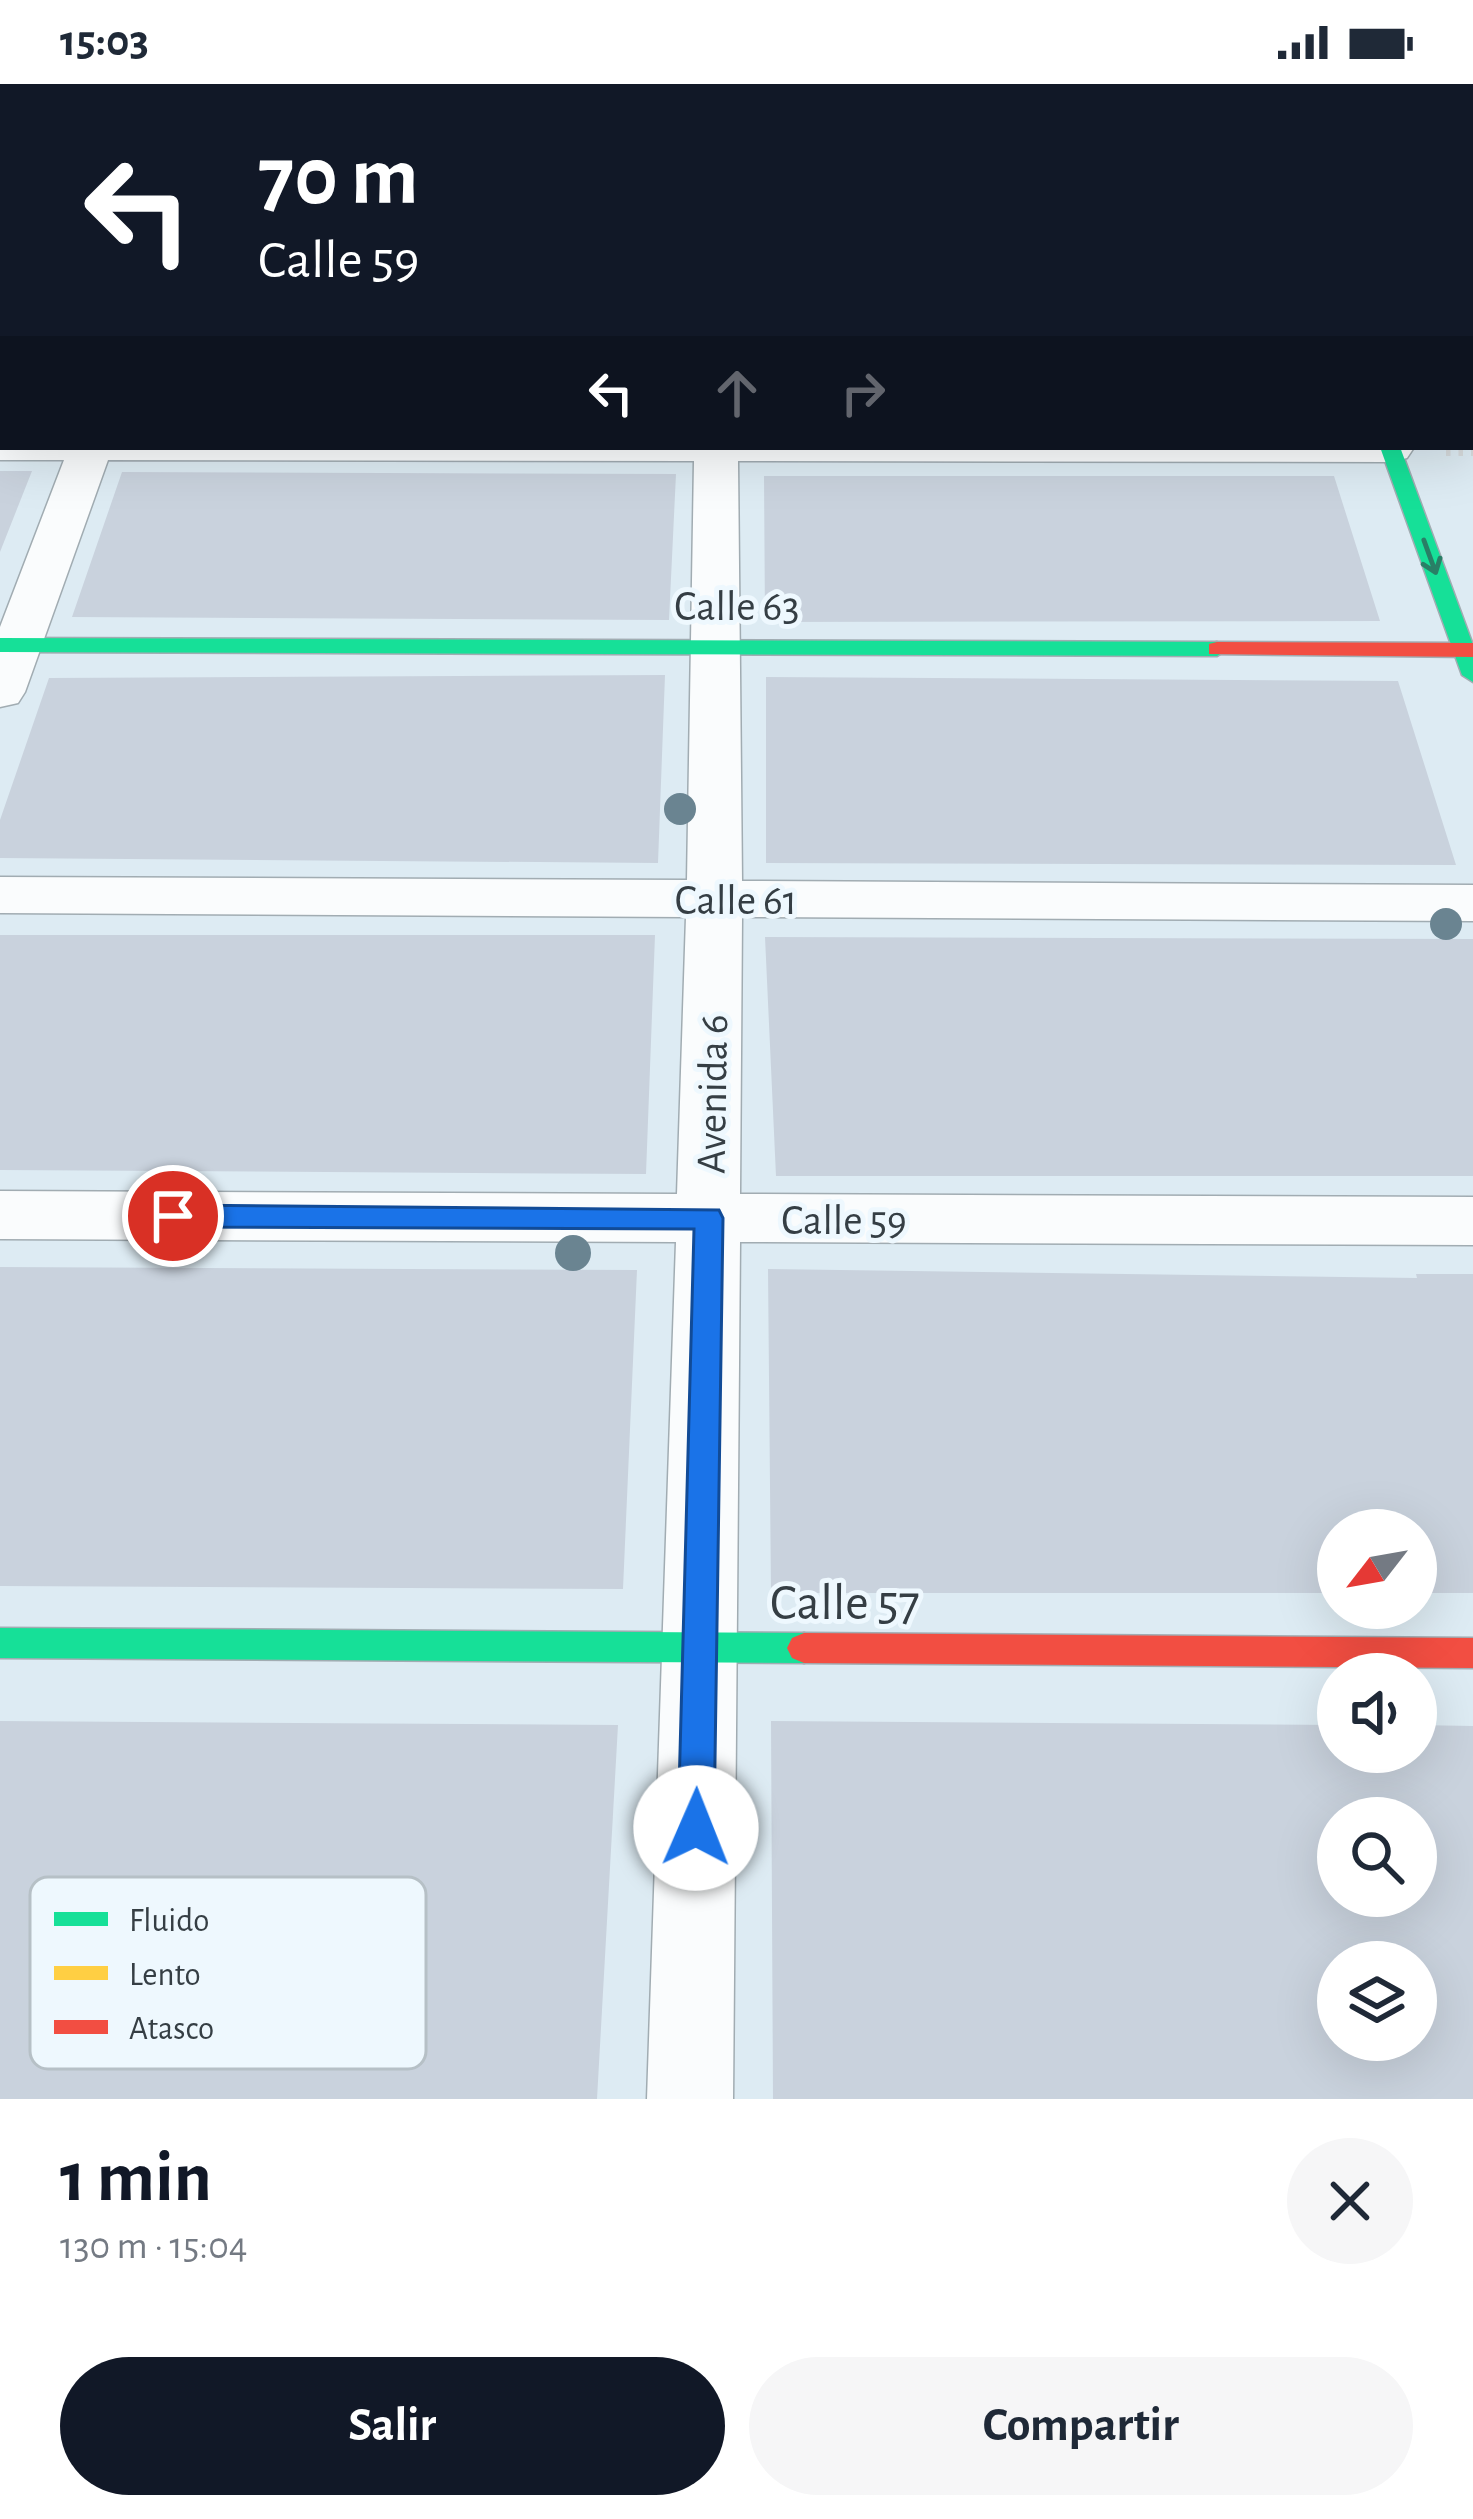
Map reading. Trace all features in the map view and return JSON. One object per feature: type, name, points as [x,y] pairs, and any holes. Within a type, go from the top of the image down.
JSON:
[{"type":"street","points":[[0,692],[9,645],[90,450]]},
{"type":"street","name":"Avenida 6","points":[[690,2099],[709,1218],[696,912],[713,836],[716,450]]},
{"type":"street","points":[[1391,450],[1470,658]]},
{"type":"street","name":"Calle 63","points":[[9,645],[715,647],[1470,658]]},
{"type":"street","name":"Calle 61","points":[[0,895],[696,912],[819,899],[1473,902]]},
{"type":"street","name":"Calle 59","points":[[0,1215],[1473,1222]]},
{"type":"street","name":"Calle 57","points":[[0,1643],[1473,1653]]},
{"type":"building","points":[[0,471],[32,471],[0,552]]},
{"type":"building","points":[[122,472],[676,474],[669,620],[72,617]]},
{"type":"building","points":[[764,476],[1334,476],[1380,621],[765,622]]},
{"type":"building","points":[[665,675],[658,863],[0,858],[0,820],[49,678]]},
{"type":"building","points":[[766,677],[1398,681],[1456,865],[766,863]]},
{"type":"building","points":[[0,935],[655,935],[646,1174],[0,1170]]},
{"type":"building","points":[[765,937],[1473,939],[1473,1176],[776,1176]]},
{"type":"building","points":[[0,1267],[637,1270],[623,1589],[0,1586]]},
{"type":"building","points":[[768,1269],[1417,1278],[1416,1274],[1473,1274],[1473,1593],[1437,1593],[1437,1509],[1317,1509],[1317,1593],[771,1593]]},
{"type":"building","points":[[0,1721],[618,1725],[597,2099],[0,2099]]},
{"type":"building","points":[[771,1721],[1317,1725],[1317,1773],[1437,1773],[1437,1725],[1473,1726],[1473,2099],[773,2099]]},
{"type":"traffic: fast","points":[[1391,450],[1473,675]]},
{"type":"traffic: fast","points":[[0,645],[1217,649]]},
{"type":"traffic: fast","points":[[0,1643],[804,1648]]},
{"type":"traffic: jam","points":[[1217,649],[1473,650]]},
{"type":"traffic: jam","points":[[804,1648],[1473,1653]]},
{"type":"route","points":[[173,1216],[709,1218],[696,1828]]}]
